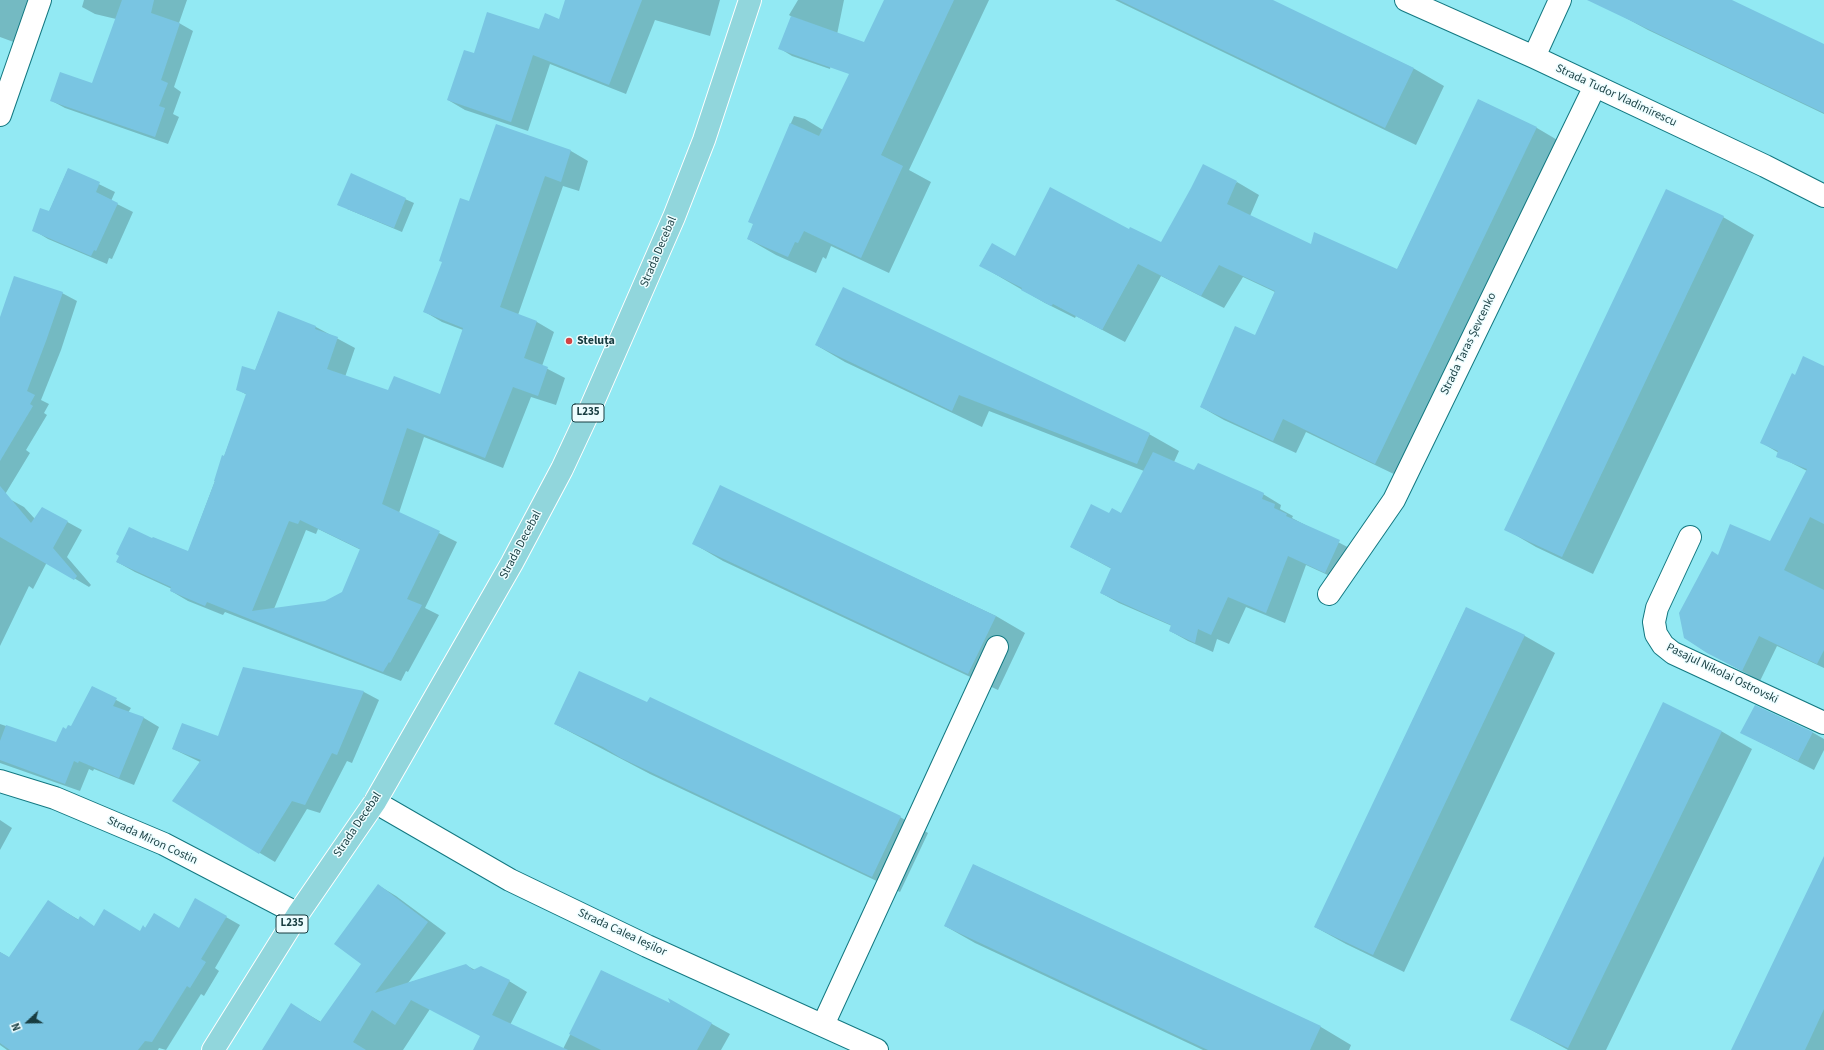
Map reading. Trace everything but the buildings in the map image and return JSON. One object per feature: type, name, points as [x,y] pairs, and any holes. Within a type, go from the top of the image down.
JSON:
[{"type":"main road","name":"Strada Decebal","points":[[213,1050],[298,914],[374,802],[512,563],[562,469],[591,407],[674,217],[704,140],[750,0]]},
{"type":"street","points":[[0,115],[40,0]]},
{"type":"street","name":"Strada Tudor Vladimirescu","points":[[1406,0],[1595,86],[1765,166],[1824,196]]},
{"type":"street","points":[[1534,58],[1560,0]]},
{"type":"street","name":"Strada Taras Șevcenko","points":[[1329,594],[1394,500],[1595,86]]},
{"type":"street","name":"Pasajul Nikolai Ostrovski","points":[[1690,537],[1657,608],[1654,622],[1656,634],[1662,645],[1687,659],[1824,723]]},
{"type":"street","points":[[823,1025],[997,647]]},
{"type":"street","name":"Strada Miron Costin","points":[[0,781],[55,798],[164,844],[298,914]]},
{"type":"street","name":"Strada Calea Ieșilor","points":[[374,802],[510,880],[647,946],[877,1050]]},
{"type":"place","name":"Steluța","points":[[569,341]]}]
